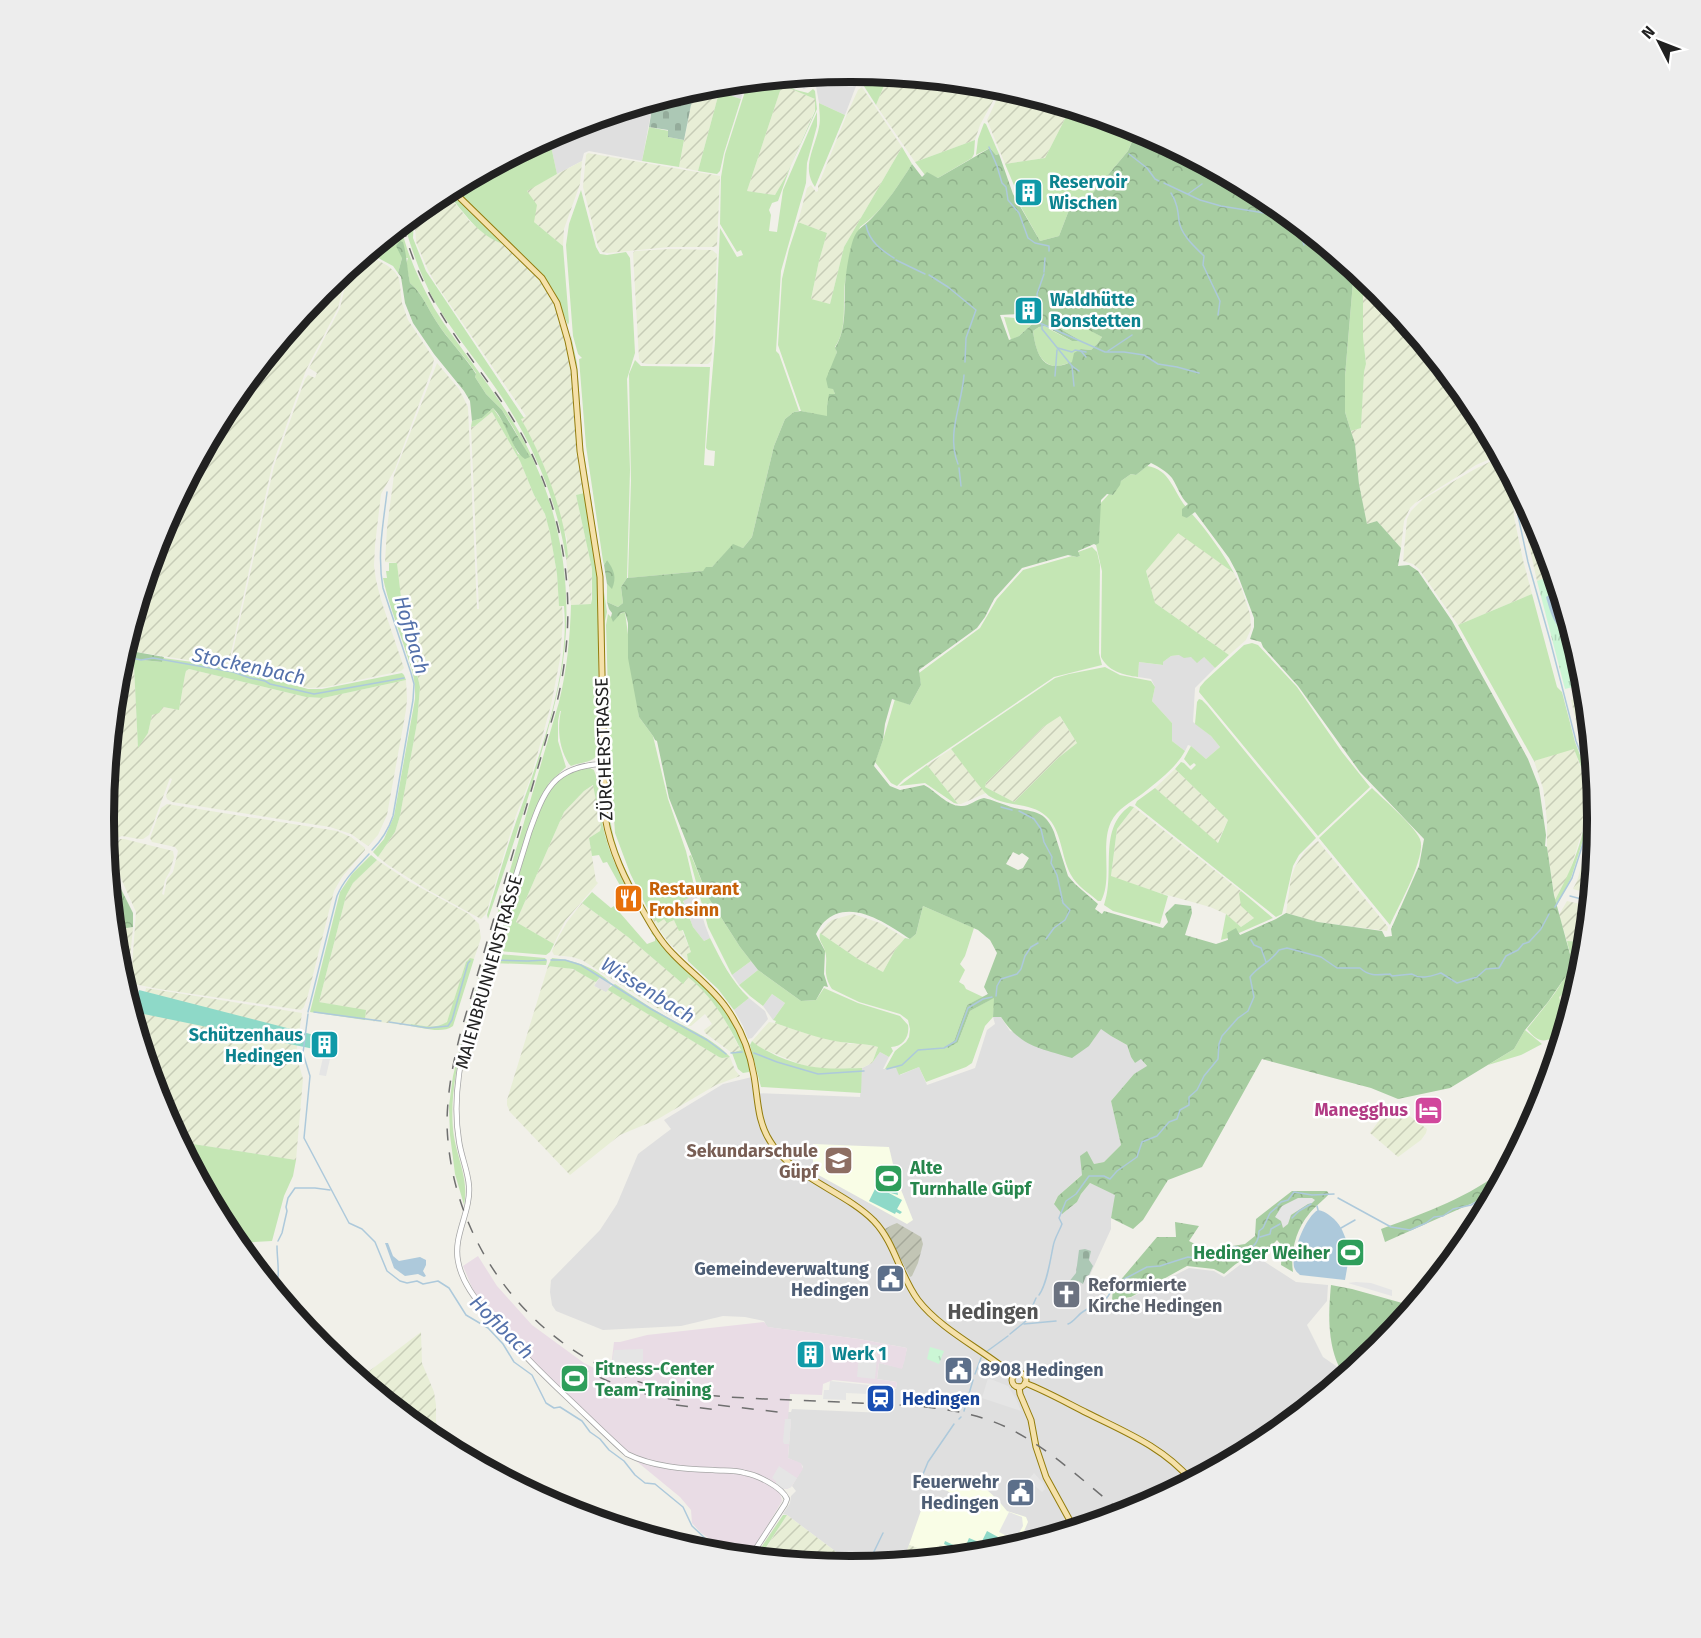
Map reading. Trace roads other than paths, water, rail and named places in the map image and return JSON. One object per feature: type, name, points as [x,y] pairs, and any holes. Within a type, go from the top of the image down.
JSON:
[{"type":"main road","name":"ZÜRCHERSTRASSE","points":[[459,196],[542,278],[557,303],[566,330],[574,370],[580,451],[600,577],[602,764],[605,817],[610,841],[622,873],[662,941],[716,994],[736,1023],[748,1053],[754,1074],[759,1115],[770,1142],[781,1155],[801,1171],[873,1220],[889,1244],[912,1291],[922,1305],[1014,1376]]},
{"type":"main road","points":[[1070,1521],[1046,1477],[1038,1454],[1031,1420],[1020,1394],[1022,1385],[1026,1379],[1023,1374],[1017,1374],[1013,1382],[1022,1385],[1101,1419],[1155,1447],[1174,1461],[1186,1475]]},
{"type":"street","name":"MAIENBRUNNENSTRASSE","points":[[602,764],[584,765],[566,772],[554,781],[542,801],[529,833],[467,1034],[459,1071],[456,1107],[459,1141],[469,1188],[468,1203],[458,1240],[458,1258],[460,1268],[472,1292],[512,1343],[627,1454],[640,1460],[667,1466],[746,1473],[764,1480],[786,1496],[782,1510],[756,1549]]},
{"type":"waterway","points":[[989,147],[1002,183],[1006,187],[1008,200],[1019,213],[1028,238],[1035,243],[1049,246],[1049,251]]},
{"type":"waterway","points":[[1129,154],[1159,181]]},
{"type":"waterway","points":[[1164,183],[1200,200],[1270,214]]},
{"type":"waterway","points":[[1188,194],[1202,184]]},
{"type":"waterway","points":[[1171,193],[1176,203],[1182,231],[1204,256],[1203,265],[1220,301],[1218,315]]},
{"type":"waterway","points":[[866,225],[876,244],[894,258]]},
{"type":"waterway","points":[[1302,237],[1304,245]]},
{"type":"waterway","points":[[1044,272],[1045,258]]},
{"type":"waterway","points":[[896,260],[925,274]]},
{"type":"waterway","points":[[1039,310],[1037,294],[1044,274]]},
{"type":"waterway","points":[[929,275],[976,310],[966,338],[965,362]]},
{"type":"waterway","points":[[1036,322],[1042,324],[1042,329],[1072,366],[1079,371]]},
{"type":"waterway","points":[[1042,324],[1105,352],[1144,355],[1158,364],[1199,373]]},
{"type":"waterway","points":[[1108,351],[1132,335]]},
{"type":"waterway","points":[[1058,348],[1072,352],[1075,350],[1086,352]]},
{"type":"waterway","points":[[1055,376],[1057,350]]},
{"type":"waterway","points":[[1081,351],[1086,357]]},
{"type":"waterway","points":[[1072,366],[1074,386]]},
{"type":"waterway","points":[[958,464],[954,431],[964,375]]},
{"type":"waterway","points":[[959,468],[961,486]]},
{"type":"waterway","name":"Hofibach","points":[[372,850],[384,835],[393,816],[414,684],[381,576],[382,528],[387,492]]},
{"type":"waterway","points":[[1517,506],[1528,562],[1576,741],[1584,762]]},
{"type":"waterway","name":"Stockenbach","points":[[132,658],[141,660],[153,658],[233,672],[270,684],[314,694],[404,678]]},
{"type":"waterway","name":"Wissenbach","points":[[1001,807],[1012,810]]},
{"type":"waterway","name":"Wissenbach","points":[[1019,811],[1034,819],[1041,829],[1044,842],[1052,857],[1051,863],[1057,875],[1063,903],[1070,910],[1065,920],[1054,928],[1046,939]]},
{"type":"waterway","points":[[1555,907],[1572,878],[1586,833]]},
{"type":"waterway","name":"Hofibach","points":[[308,1012],[337,896],[347,879],[369,854]]},
{"type":"waterway","points":[[1570,896],[1582,899]]},
{"type":"waterway","points":[[1039,1295],[1046,1279],[1054,1241],[1062,1224],[1059,1218],[1066,1201],[1076,1194],[1089,1176],[1104,1176],[1110,1179],[1137,1157],[1142,1142],[1157,1136],[1169,1122],[1177,1119],[1180,1110],[1189,1105],[1189,1097],[1197,1090],[1204,1076],[1218,1059],[1222,1036],[1238,1018],[1248,1011],[1254,997],[1250,977],[1279,950],[1287,948],[1321,957],[1337,968],[1360,968],[1371,974],[1390,974],[1392,976],[1412,974],[1422,977],[1441,973],[1457,983],[1477,977],[1486,969],[1499,968],[1506,956],[1529,942],[1541,929],[1549,914]]},
{"type":"waterway","points":[[1251,940],[1254,945],[1261,948],[1266,962]]},
{"type":"waterway","name":"Wissenbach","points":[[996,996],[997,986],[1001,979],[1017,974],[1031,947],[1038,943]]},
{"type":"waterway","name":"Wissenbach","points":[[494,960],[546,960]]},
{"type":"waterway","name":"Wissenbach","points":[[551,960],[565,960],[581,965],[651,1009],[707,1040],[726,1054]]},
{"type":"waterway","name":"Wissenbach","points":[[389,1022],[428,1028],[448,1026],[452,1020],[470,961]]},
{"type":"waterway","name":"Wissenbach","points":[[887,1069],[902,1065],[918,1050],[944,1048],[956,1041],[968,1008],[983,999],[992,997]]},
{"type":"waterway","name":"Wissenbach","points":[[314,1012],[381,1021]]},
{"type":"waterway","name":"Hofibach","points":[[308,1014],[303,1053],[310,1076],[304,1138],[349,1223],[362,1229],[375,1242],[387,1271],[400,1281],[407,1283],[417,1281],[423,1284],[438,1281],[449,1288],[466,1315],[488,1328],[503,1344],[514,1362],[532,1375],[546,1403],[554,1408],[560,1407],[582,1421],[590,1432],[624,1461],[635,1475],[645,1483],[655,1484],[683,1507],[692,1526],[711,1542]]},
{"type":"waterway","name":"Wissenbach","points":[[731,1053],[742,1052]]},
{"type":"waterway","name":"Wissenbach","points":[[754,1053],[818,1074],[864,1071]]},
{"type":"waterway","points":[[278,1241],[282,1233],[288,1198],[295,1188],[330,1190]]},
{"type":"waterway","points":[[1278,1205],[1288,1200],[1294,1192],[1312,1195],[1334,1194]]},
{"type":"waterway","points":[[1338,1198],[1391,1227],[1410,1230],[1434,1217],[1443,1216],[1453,1209],[1471,1205],[1480,1199]]},
{"type":"waterway","points":[[1292,1218],[1311,1204]]},
{"type":"waterway","points":[[1317,1206],[1318,1210]]},
{"type":"waterway","points":[[1068,1324],[1089,1308],[1102,1302],[1113,1285],[1147,1267],[1160,1266],[1188,1257],[1205,1259],[1224,1253],[1231,1247],[1249,1249],[1256,1243],[1259,1231],[1263,1228],[1270,1213],[1277,1207]]},
{"type":"waterway","points":[[1341,1228],[1355,1220]]},
{"type":"waterway","points":[[1260,1237],[1270,1234],[1271,1229],[1280,1224]]},
{"type":"waterway","points":[[277,1246],[278,1277]]},
{"type":"waterway","points":[[1010,1334],[1026,1321],[1036,1298]]},
{"type":"waterway","points":[[1024,1324],[1056,1321]]},
{"type":"waterway","points":[[986,1352],[1008,1336]]},
{"type":"waterway","points":[[975,1374],[981,1358]]},
{"type":"waterway","points":[[964,1411],[973,1380]]},
{"type":"waterway","points":[[921,1479],[928,1462],[954,1424]]},
{"type":"waterway","points":[[872,1555],[883,1533]]},
{"type":"railway","points":[[405,233],[429,294],[519,430],[537,466],[551,504],[561,542],[567,581],[568,621],[565,661],[557,702],[461,1031],[449,1089],[447,1125],[452,1171],[465,1214],[485,1255],[510,1292],[541,1325],[577,1353],[617,1374],[674,1391],[726,1397],[915,1406],[975,1416],[997,1423],[1024,1436],[1114,1506]]},
{"type":"railway","points":[[578,1366],[630,1389],[657,1397],[686,1401]]},
{"type":"railway","points":[[676,1405],[718,1410]]},
{"type":"railway","points":[[718,1405],[786,1413]]},
{"type":"place","name":"Reservoir Wischen","points":[[1028,192]]},
{"type":"place","name":"Waldhütte Bonstetten","points":[[1029,310]]},
{"type":"place","name":"Restaurant Frohsinn","points":[[628,899]]},
{"type":"place","name":"Schützenhaus Hedingen","points":[[324,1045]]},
{"type":"place","name":"Manegghus","points":[[1429,1110]]},
{"type":"place","name":"Sekundarschule Güpf","points":[[839,1161]]},
{"type":"place","name":"Alte Turnhalle Güpf","points":[[889,1178]]},
{"type":"place","name":"Hedinger Weiher","points":[[1351,1253]]},
{"type":"place","name":"Gemeindeverwaltung Hedingen","points":[[890,1279]]},
{"type":"place","name":"Reformierte Kirche Hedingen","points":[[1067,1295]]},
{"type":"place","name":"Werk 1","points":[[811,1354]]},
{"type":"place","name":"8908 Hedingen","points":[[959,1370]]},
{"type":"place","name":"Fitness-Center Team-Training","points":[[574,1379]]},
{"type":"place","name":"Hedingen","points":[[881,1399]]},
{"type":"place","name":"Feuerwehr Hedingen","points":[[1020,1492]]},
{"type":"district","name":"Hedingen","points":[[993,1312]]}]
